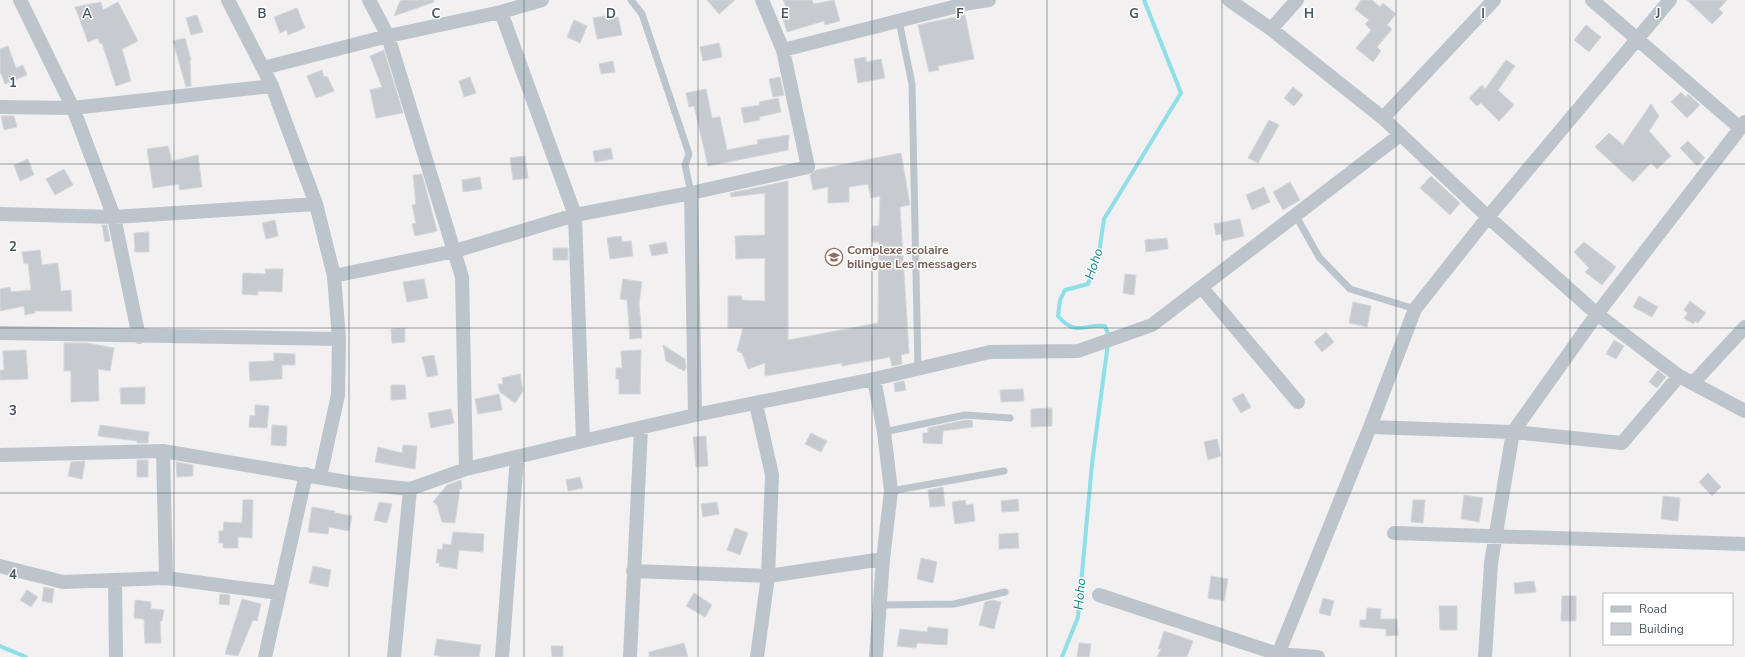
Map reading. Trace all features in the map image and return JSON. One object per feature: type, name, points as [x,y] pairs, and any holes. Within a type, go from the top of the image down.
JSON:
[{"type":"street","points":[[20,0],[73,108],[114,217],[139,336]]},
{"type":"street","points":[[228,0],[272,86],[316,204],[334,276],[339,339],[338,395],[320,477]]},
{"type":"street","points":[[369,0],[388,36],[455,250],[462,277],[466,469]]},
{"type":"street","points":[[263,68],[388,36],[501,12],[542,0]]},
{"type":"street","points":[[334,276],[455,250],[575,215],[692,193],[808,167],[783,50],[762,0]]},
{"type":"street","points":[[783,50],[969,3],[989,0]]},
{"type":"street","points":[[1229,0],[1271,29],[1383,118],[1400,136],[1488,217],[1597,314],[1679,376],[1745,411]]},
{"type":"street","points":[[1271,29],[1297,0]]},
{"type":"street","points":[[1383,118],[1494,0]]},
{"type":"street","points":[[1485,657],[1491,563],[1513,432],[1597,314],[1743,125],[1637,40],[1592,0]]},
{"type":"street","points":[[1278,656],[1370,427],[1415,309],[1488,217],[1670,0]]},
{"type":"street","points":[[501,12],[575,215],[583,441]]},
{"type":"street","points":[[0,107],[73,108],[272,86]]},
{"type":"street","points":[[0,455],[163,451],[352,483],[410,489],[466,469],[583,441],[695,415],[756,404],[874,379],[990,352],[1078,351],[1152,325],[1400,136]]},
{"type":"street","points":[[692,193],[695,415]]},
{"type":"street","points":[[0,214],[114,217],[316,204]]},
{"type":"street","points":[[1202,288],[1298,402]]},
{"type":"street","points":[[1693,383],[1745,327]]},
{"type":"street","points":[[0,333],[339,339]]},
{"type":"street","points":[[1370,427],[1513,432],[1622,443],[1679,376]]},
{"type":"street","points":[[874,379],[884,432],[891,491],[883,559],[876,657]]},
{"type":"street","points":[[756,404],[772,475],[768,576],[757,657]]},
{"type":"street","points":[[630,657],[641,428]]},
{"type":"street","points":[[163,451],[166,578]]},
{"type":"street","points":[[502,657],[517,457]]},
{"type":"street","points":[[265,657],[306,474]]},
{"type":"street","points":[[394,657],[410,489]]},
{"type":"street","points":[[1394,533],[1745,544]]},
{"type":"street","points":[[633,571],[768,576],[883,559]]},
{"type":"street","points":[[0,566],[63,582],[166,578],[279,593]]},
{"type":"street","points":[[115,580],[116,657]]},
{"type":"street","points":[[1099,595],[1278,656],[1318,657]]},
{"type":"lane","points":[[631,0],[642,14],[689,154],[685,166],[692,193]]},
{"type":"lane","points":[[899,21],[912,84],[918,369]]},
{"type":"lane","points":[[1296,216],[1319,257],[1350,289],[1415,309]]},
{"type":"lane","points":[[884,432],[966,415],[1010,418]]},
{"type":"lane","points":[[891,491],[1004,471]]},
{"type":"lane","points":[[879,605],[954,604],[1005,592]]},
{"type":"building","points":[[434,0],[434,2],[394,16],[400,1]]},
{"type":"building","points":[[707,0],[735,0],[719,14]]},
{"type":"building","points":[[783,0],[812,0],[814,4],[834,0],[840,21],[825,25],[824,21],[787,32],[782,16],[789,14]]},
{"type":"building","points":[[1361,0],[1372,0],[1380,7],[1383,3],[1396,14],[1387,25],[1392,29],[1377,47],[1381,51],[1373,62],[1356,48],[1371,30],[1365,24],[1369,20],[1355,9]]},
{"type":"building","points":[[1687,0],[1727,0],[1719,9],[1723,13],[1712,24]]},
{"type":"building","points":[[101,2],[103,10],[118,2],[138,41],[122,49],[131,81],[116,86],[102,43],[100,44],[98,38],[88,42],[75,7]]},
{"type":"building","points":[[297,8],[305,28],[288,35],[287,30],[280,33],[274,17]]},
{"type":"building","points":[[197,15],[203,32],[191,35],[186,18]]},
{"type":"building","points":[[965,15],[974,59],[938,66],[939,70],[929,72],[918,25]]},
{"type":"building","points":[[605,16],[606,19],[618,17],[622,35],[597,39],[593,18]]},
{"type":"building","points":[[574,20],[587,26],[580,43],[567,37]]},
{"type":"building","points":[[1586,25],[1601,37],[1589,52],[1574,40]]},
{"type":"building","points":[[185,38],[191,60],[191,86],[186,87],[173,41]]},
{"type":"building","points":[[719,43],[722,57],[703,61],[700,47]]},
{"type":"building","points":[[8,46],[16,68],[23,65],[27,75],[5,84],[0,71],[0,49]]},
{"type":"building","points":[[384,50],[403,113],[376,118],[370,90],[382,87],[370,56]]},
{"type":"building","points":[[866,57],[866,62],[881,59],[885,78],[858,83],[854,59]]},
{"type":"building","points":[[1506,60],[1515,66],[1498,90],[1514,105],[1499,121],[1481,103],[1477,106],[1469,98],[1482,85],[1485,89]]},
{"type":"building","points":[[613,61],[615,72],[601,74],[599,64]]},
{"type":"building","points":[[322,70],[324,77],[327,76],[334,91],[316,98],[307,76]]},
{"type":"building","points":[[470,77],[476,93],[464,97],[459,81]]},
{"type":"building","points":[[780,77],[784,95],[773,97],[769,79]]},
{"type":"building","points":[[1293,87],[1303,95],[1294,106],[1284,98]]},
{"type":"building","points":[[706,89],[712,118],[720,117],[727,150],[758,144],[757,140],[789,135],[788,150],[708,166],[694,106],[689,107],[686,93]]},
{"type":"building","points":[[1681,92],[1686,97],[1688,94],[1700,105],[1687,118],[1671,102]]},
{"type":"building","points":[[778,98],[781,112],[759,117],[760,120],[744,123],[741,108],[760,105],[759,102]]},
{"type":"building","points":[[1651,104],[1659,116],[1649,131],[1671,156],[1657,169],[1651,163],[1633,182],[1595,147],[1609,133],[1623,145]]},
{"type":"building","points":[[1,116],[14,116],[17,127],[4,130]]},
{"type":"building","points":[[1269,120],[1279,125],[1258,163],[1248,158]]},
{"type":"building","points":[[1688,141],[1705,158],[1697,166],[1680,148]]},
{"type":"building","points":[[168,146],[172,161],[198,155],[202,187],[179,190],[179,184],[153,188],[147,149]]},
{"type":"building","points":[[611,148],[613,159],[595,162],[593,151]]},
{"type":"building","points":[[901,153],[910,205],[900,207],[909,353],[901,355],[902,364],[892,366],[890,357],[842,366],[842,363],[765,376],[765,363],[748,369],[742,353],[737,351],[743,328],[728,328],[728,296],[742,296],[742,300],[765,301],[765,258],[736,259],[735,236],[765,235],[765,193],[731,197],[730,193],[788,181],[788,340],[878,323],[879,242],[872,242],[872,226],[879,226],[880,196],[871,198],[868,184],[849,187],[849,202],[828,203],[828,187],[813,190],[810,175],[816,170]]},
{"type":"building","points":[[525,156],[528,178],[513,180],[510,158]]},
{"type":"building","points":[[28,159],[34,175],[20,181],[14,165]]},
{"type":"building","points":[[64,169],[73,185],[55,195],[46,179]]},
{"type":"building","points":[[422,174],[437,231],[415,236],[412,224],[416,223],[412,205],[416,204],[413,175]]},
{"type":"building","points":[[1431,176],[1460,203],[1450,215],[1420,188]]},
{"type":"building","points":[[480,177],[482,189],[463,192],[462,180]]},
{"type":"building","points":[[1290,182],[1300,200],[1283,210],[1273,192]]},
{"type":"building","points":[[1264,187],[1270,202],[1252,210],[1246,195]]},
{"type":"building","points":[[1240,219],[1244,236],[1223,241],[1221,234],[1216,235],[1214,224]]},
{"type":"building","points":[[275,220],[278,236],[266,239],[262,223]]},
{"type":"building","points":[[102,225],[107,225],[110,241],[105,242]]},
{"type":"building","points":[[149,232],[149,252],[135,252],[134,233]]},
{"type":"building","points":[[621,236],[622,242],[631,241],[633,256],[610,259],[607,238]]},
{"type":"building","points":[[1167,238],[1168,249],[1146,252],[1145,240]]},
{"type":"building","points":[[666,242],[668,253],[652,256],[649,245]]},
{"type":"building","points":[[1584,242],[1616,267],[1602,285],[1585,272],[1589,268],[1574,252]]},
{"type":"building","points":[[553,248],[568,248],[568,260],[553,260]]},
{"type":"building","points":[[40,250],[42,265],[58,263],[61,291],[71,290],[72,311],[35,311],[35,313],[25,315],[24,306],[0,311],[0,289],[10,287],[11,292],[31,290],[28,263],[24,264],[22,252]]},
{"type":"building","points":[[265,269],[283,269],[282,292],[258,291],[258,295],[242,294],[243,273],[266,274]]},
{"type":"building","points":[[1125,274],[1136,275],[1134,295],[1123,293]]},
{"type":"building","points":[[424,279],[428,298],[407,302],[403,282]]},
{"type":"building","points":[[623,279],[642,282],[639,303],[642,338],[630,339],[627,300],[620,299]]},
{"type":"building","points":[[1639,296],[1658,307],[1652,317],[1633,307]]},
{"type":"building","points":[[1690,301],[1706,313],[1698,323],[1695,321],[1693,324],[1684,318],[1688,313],[1684,310]]},
{"type":"building","points":[[1353,302],[1371,306],[1367,327],[1349,323]]},
{"type":"building","points":[[405,328],[405,342],[392,343],[391,329]]},
{"type":"building","points":[[1326,332],[1334,342],[1322,352],[1314,342]]},
{"type":"building","points":[[1614,340],[1624,346],[1616,359],[1606,354]]},
{"type":"building","points":[[64,343],[87,343],[114,348],[110,371],[98,369],[99,401],[71,402],[71,371],[64,371]]},
{"type":"building","points":[[663,345],[685,359],[686,368],[684,371],[666,361]]},
{"type":"building","points":[[26,350],[28,379],[0,380],[0,370],[4,370],[3,351]]},
{"type":"building","points":[[641,350],[640,394],[619,394],[619,379],[616,379],[616,368],[622,368],[621,351]]},
{"type":"building","points":[[274,353],[295,354],[295,365],[282,365],[282,379],[250,381],[249,362],[274,361]]},
{"type":"building","points":[[434,355],[438,375],[427,377],[422,357]]},
{"type":"building","points":[[1658,370],[1666,377],[1657,388],[1649,382]]},
{"type":"building","points":[[520,374],[523,391],[515,403],[500,392],[498,384],[503,384],[502,378]]},
{"type":"building","points":[[904,381],[906,390],[895,392],[894,383]]},
{"type":"building","points":[[391,385],[405,385],[406,399],[391,400]]},
{"type":"building","points":[[145,387],[145,404],[121,404],[120,388]]},
{"type":"building","points":[[1023,389],[1024,401],[1001,402],[1000,390]]},
{"type":"building","points":[[1243,393],[1251,407],[1241,413],[1232,399]]},
{"type":"building","points":[[499,394],[502,410],[478,414],[475,399]]},
{"type":"building","points":[[255,405],[269,406],[267,428],[249,427],[250,415],[255,416]]},
{"type":"building","points":[[1052,408],[1052,426],[1031,427],[1031,409]]},
{"type":"building","points":[[451,409],[454,423],[431,428],[428,413]]},
{"type":"building","points":[[965,420],[972,420],[973,427],[943,431],[942,444],[923,443],[923,433],[928,433],[928,428]]},
{"type":"building","points":[[100,425],[149,432],[148,443],[137,443],[137,441],[98,436]]},
{"type":"building","points":[[272,425],[287,426],[286,446],[271,445]]},
{"type":"building","points":[[811,433],[827,441],[821,452],[805,444]]},
{"type":"building","points":[[706,436],[708,466],[696,467],[693,437]]},
{"type":"building","points":[[1217,439],[1221,456],[1208,460],[1204,442]]},
{"type":"building","points":[[403,445],[417,446],[415,469],[375,462],[378,447],[402,453]]},
{"type":"building","points":[[137,460],[148,460],[148,477],[137,477]]},
{"type":"building","points":[[85,461],[82,479],[68,476],[71,462]]},
{"type":"building","points":[[176,462],[193,465],[193,476],[177,477]]},
{"type":"building","points":[[1708,473],[1721,487],[1712,496],[1699,482]]},
{"type":"building","points":[[580,477],[583,488],[568,491],[566,480]]},
{"type":"building","points":[[461,480],[462,489],[460,489],[455,523],[442,522],[437,505],[433,502],[447,485]]},
{"type":"building","points":[[943,487],[945,506],[930,507],[928,490]]},
{"type":"building","points":[[1464,495],[1483,498],[1479,522],[1461,519]]},
{"type":"building","points":[[1663,496],[1680,498],[1678,521],[1661,519]]},
{"type":"building","points":[[1018,499],[1019,511],[1002,512],[1001,501]]},
{"type":"building","points":[[243,500],[253,500],[252,538],[238,537],[238,548],[223,548],[223,543],[219,543],[219,531],[223,531],[224,522],[242,523]]},
{"type":"building","points":[[965,500],[966,505],[973,504],[975,521],[955,524],[952,502]]},
{"type":"building","points":[[1413,500],[1425,500],[1423,523],[1411,522]]},
{"type":"building","points":[[379,502],[392,504],[387,523],[374,520]]},
{"type":"building","points":[[717,502],[719,514],[703,517],[701,504]]},
{"type":"building","points":[[312,507],[352,516],[349,531],[329,527],[328,534],[308,532]]},
{"type":"building","points":[[735,528],[748,533],[740,555],[727,550]]},
{"type":"building","points":[[453,532],[484,534],[483,552],[459,550],[457,569],[439,566],[440,563],[436,563],[438,549],[442,550],[443,544],[451,545]]},
{"type":"building","points":[[1018,533],[1019,548],[999,549],[999,534]]},
{"type":"building","points":[[921,558],[937,562],[933,583],[917,579]]},
{"type":"building","points":[[313,566],[331,570],[328,587],[309,583]]},
{"type":"building","points":[[1211,576],[1228,579],[1224,601],[1208,598]]},
{"type":"building","points":[[1534,581],[1536,592],[1515,594],[1514,583]]},
{"type":"building","points":[[44,587],[54,589],[52,603],[42,601]]},
{"type":"building","points":[[27,590],[38,597],[31,607],[20,600]]},
{"type":"building","points":[[694,593],[712,605],[705,617],[686,606]]},
{"type":"building","points":[[220,594],[230,595],[229,605],[219,604]]},
{"type":"building","points":[[1562,596],[1576,596],[1576,621],[1561,621]]},
{"type":"building","points":[[1323,598],[1334,601],[1330,616],[1319,613]]},
{"type":"building","points":[[242,599],[261,604],[257,621],[253,620],[238,656],[225,654]]},
{"type":"building","points":[[135,600],[151,602],[151,609],[164,610],[162,621],[160,621],[161,643],[145,643],[144,619],[134,618]]},
{"type":"building","points":[[992,600],[1001,602],[994,629],[979,625],[985,602]]},
{"type":"building","points":[[1439,606],[1457,606],[1457,630],[1440,630]]},
{"type":"building","points":[[1367,608],[1381,609],[1380,619],[1397,619],[1398,635],[1386,636],[1386,629],[1360,627],[1360,620],[1366,620]]},
{"type":"building","points":[[928,627],[948,629],[947,645],[917,643],[916,648],[897,646],[900,629],[927,632]]},
{"type":"building","points":[[1164,631],[1193,641],[1187,657],[1157,657],[1161,649],[1158,649]]},
{"type":"building","points":[[437,639],[481,645],[479,657],[443,657],[434,655]]},
{"type":"building","points":[[684,643],[688,657],[649,657],[649,652]]},
{"type":"building","points":[[1079,643],[1091,644],[1089,657],[1077,657]]},
{"type":"building","points":[[551,646],[563,646],[563,657],[552,657]]},
{"type":"waterway","name":"Hoho","points":[[1109,336],[1105,326],[1075,328],[1064,322],[1058,316],[1060,300],[1065,290],[1088,284],[1099,253],[1104,219],[1181,93],[1144,0]]},
{"type":"waterway","name":"Hoho","points":[[1062,657],[1078,617],[1092,464],[1108,343]]},
{"type":"waterway","points":[[0,646],[26,657]]},
{"type":"place","name":"Complexe scolaire bilingue Les messagers","points":[[834,257]]}]
